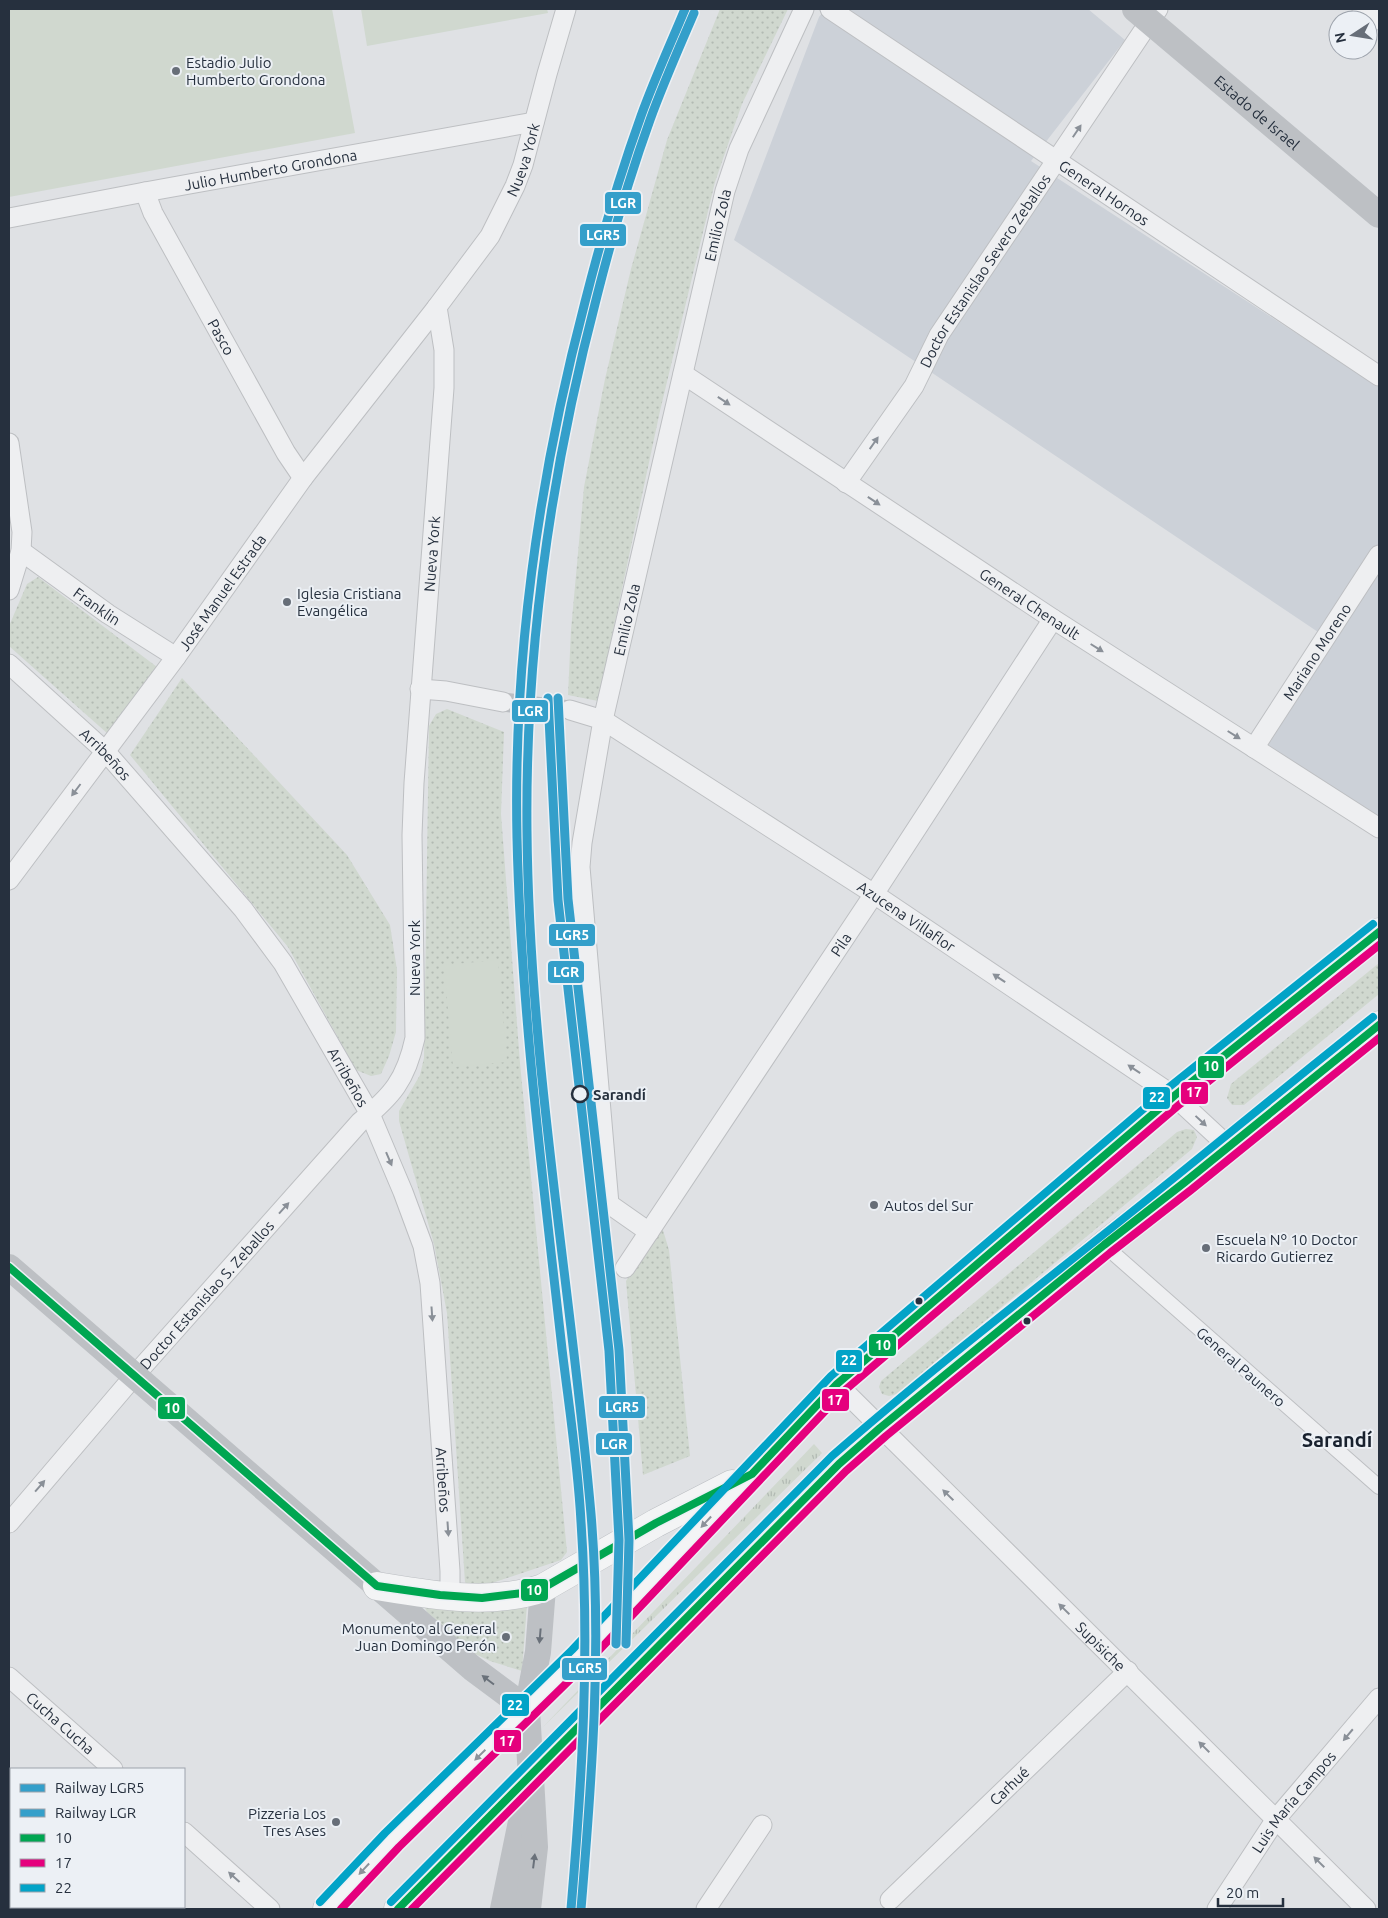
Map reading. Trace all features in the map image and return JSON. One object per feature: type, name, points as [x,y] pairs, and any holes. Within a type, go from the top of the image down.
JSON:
[{"type":"main road","name":"Estado de Israel","points":[[1148,13],[1379,215]]},
{"type":"main road","points":[[327,1909],[392,1840],[527,1709],[837,1384],[1174,1096],[1379,932]]},
{"type":"main road","points":[[398,1909],[839,1464],[880,1428],[1104,1245],[1379,1025]]},
{"type":"main road","points":[[9,1267],[472,1668],[527,1709]]},
{"type":"main road","points":[[377,1586],[450,1596],[488,1597],[523,1595],[543,1588],[656,1523],[752,1474]]},
{"type":"main road","points":[[528,1909],[535,1847],[527,1709],[538,1652],[543,1588]]},
{"type":"main road","points":[[503,1909],[531,1774]]},
{"type":"street","name":"Nueva York","points":[[370,1114],[387,1099],[400,1083],[410,1060],[415,1038],[412,835],[414,782],[444,388],[444,350],[436,308],[490,236],[518,179],[566,9]]},
{"type":"street","name":"Emilio Zola","points":[[649,1232],[609,1204],[580,866],[582,843],[603,720],[725,191],[732,166],[804,9]]},
{"type":"street","name":"General Hornos","points":[[830,9],[1379,376]]},
{"type":"street","points":[[1362,9],[1379,20]]},
{"type":"street","name":"Doctor Estanislao Severo Zeballos","points":[[846,483],[914,386],[939,335],[1057,161],[1148,13]]},
{"type":"street","name":"Julio Humberto Grondona","points":[[9,218],[534,122]]},
{"type":"street","name":"Pasco","points":[[146,192],[153,213],[286,453],[303,478]]},
{"type":"street","name":"José Manuel Estrada","points":[[9,880],[176,657],[303,478],[436,308]]},
{"type":"street","name":"General Chenault","points":[[683,374],[1053,620],[1379,828]]},
{"type":"street","points":[[9,443],[22,532],[21,551],[9,590]]},
{"type":"street","name":"Franklin","points":[[21,551],[108,614],[176,657]]},
{"type":"street","name":"Mariano Moreno","points":[[1254,748],[1379,555]]},
{"type":"street","name":"Pila","points":[[624,1268],[874,894],[1053,620]]},
{"type":"street","name":"Arribeños","points":[[9,664],[105,751],[213,874],[267,940],[297,986],[370,1114],[403,1192],[423,1246],[430,1283],[448,1541],[450,1596]]},
{"type":"street","points":[[420,689],[446,691],[503,702]]},
{"type":"street","name":"Azucena Villaflor","points":[[570,710],[603,720],[874,894],[1174,1096],[1228,1146]]},
{"type":"street","name":"Doctor Estanislao S. Zeballos","points":[[9,1523],[135,1376],[353,1129],[370,1114]]},
{"type":"street","name":"General Paunero","points":[[1104,1245],[1156,1293],[1379,1487]]},
{"type":"street","name":"Supisiche","points":[[837,1384],[1366,1909]]},
{"type":"street","name":"Carhué","points":[[890,1900],[1128,1671]]},
{"type":"street","name":"Cucha Cucha","points":[[9,1677],[112,1768]]},
{"type":"street","name":"Luis María Campos","points":[[1217,1909],[1276,1819],[1379,1698]]},
{"type":"street","points":[[706,1909],[762,1825]]},
{"type":"street","points":[[185,1833],[270,1909]]},
{"type":"shaded area","points":[[825,9],[1088,9],[1125,40],[1031,161],[1379,387],[1379,829],[1262,749],[1324,636],[734,240],[819,17]]},
{"type":"green space","name":"Estadio Julio Humberto Grondona","points":[[9,9],[332,9],[355,133],[9,197]]},
{"type":"green space","points":[[361,9],[547,9],[548,13],[367,46]]},
{"type":"green space","points":[[720,9],[788,9],[742,104],[715,182],[660,411],[598,701],[568,695],[571,630],[584,487],[605,379],[631,269],[667,140]]},
{"type":"green space","points":[[38,577],[157,667],[108,734],[9,646],[9,626],[27,584]]},
{"type":"green space","points":[[182,678],[347,855],[390,925],[397,970],[396,1032],[381,1074],[371,1076],[356,1070],[288,947],[130,755]]},
{"type":"green space","points":[[447,709],[504,732],[501,814],[520,1063],[567,1552],[561,1560],[477,1588],[467,1585],[465,1582],[447,1313],[434,1244],[399,1121],[399,1111],[420,1075],[424,1058],[429,726],[436,714]]},
{"type":"green space","points":[[498,960],[507,1062],[453,1067],[444,965]]},
{"type":"green space","points":[[1379,963],[1379,994],[1244,1105],[1232,1105],[1227,1098],[1231,1084]]},
{"type":"green space","points":[[1186,1129],[1194,1130],[1197,1137],[1192,1149],[897,1394],[889,1396],[882,1394],[879,1387],[881,1381],[1177,1132]]},
{"type":"green space","points":[[662,1227],[669,1250],[690,1456],[643,1475],[626,1281]]},
{"type":"green space","points":[[814,1444],[822,1453],[541,1729]]},
{"type":"green space","points":[[527,1604],[522,1671],[490,1661],[471,1652],[427,1612],[425,1608],[430,1606]]},
{"type":"tunnel","points":[[503,702],[570,710]]},
{"type":"rail line","name":"LGR5","points":[[571,1909],[584,1716],[584,1571],[578,1479],[540,1158],[523,966],[517,838],[519,702],[532,568],[542,501],[554,434],[569,368],[597,255],[625,162],[646,103],[685,9]]},
{"type":"rail line","name":"LGR","points":[[581,1909],[592,1761],[596,1662],[594,1563],[583,1429],[552,1173],[535,1002],[527,831],[531,695],[536,628],[554,494],[581,362],[597,296],[635,164],[660,93],[694,13]]},
{"type":"rail line","name":"LGR","points":[[548,698],[558,900],[609,1351],[619,1540],[616,1644]]},
{"type":"rail line","name":"LGR5","points":[[558,698],[568,899],[619,1350],[629,1540],[626,1644]]},
{"type":"transit line","name":"22","points":[[320,1902],[385,1833],[572,1650],[831,1376],[1168,1088],[1373,924]]},
{"type":"transit line","name":"10","points":[[9,1267],[377,1586],[440,1595],[482,1598],[523,1593],[543,1588],[656,1523],[752,1474],[837,1384],[1174,1096],[1379,932]]},
{"type":"transit line","name":"17","points":[[341,1909],[399,1847],[586,1664],[844,1391],[1180,1104],[1379,945]]},
{"type":"transit line","name":"22","points":[[391,1902],[832,1456],[960,1348],[1373,1017]]},
{"type":"transit line","name":"10","points":[[398,1909],[839,1464],[880,1428],[1104,1245],[1379,1025]]},
{"type":"transit line","name":"17","points":[[412,1909],[846,1471],[886,1436],[1110,1253],[1379,1038]]},
{"type":"place","name":"Estadio Julio Humberto Grondona","points":[[176,71]]},
{"type":"place","name":"Iglesia Cristiana Evangélica","points":[[287,602]]},
{"type":"place","name":"Sarandí","points":[[580,1094]]},
{"type":"place","name":"Autos del Sur","points":[[874,1205]]},
{"type":"place","name":"Escuela Nº 10 Doctor Ricardo Gutierrez","points":[[1206,1248]]},
{"type":"place","name":"Monumento al General Juan Domingo Perón","points":[[506,1637]]},
{"type":"place","name":"Pizzeria Los Tres Ases","points":[[336,1822]]},
{"type":"district","name":"Sarandí","points":[[1337,1439]]}]
